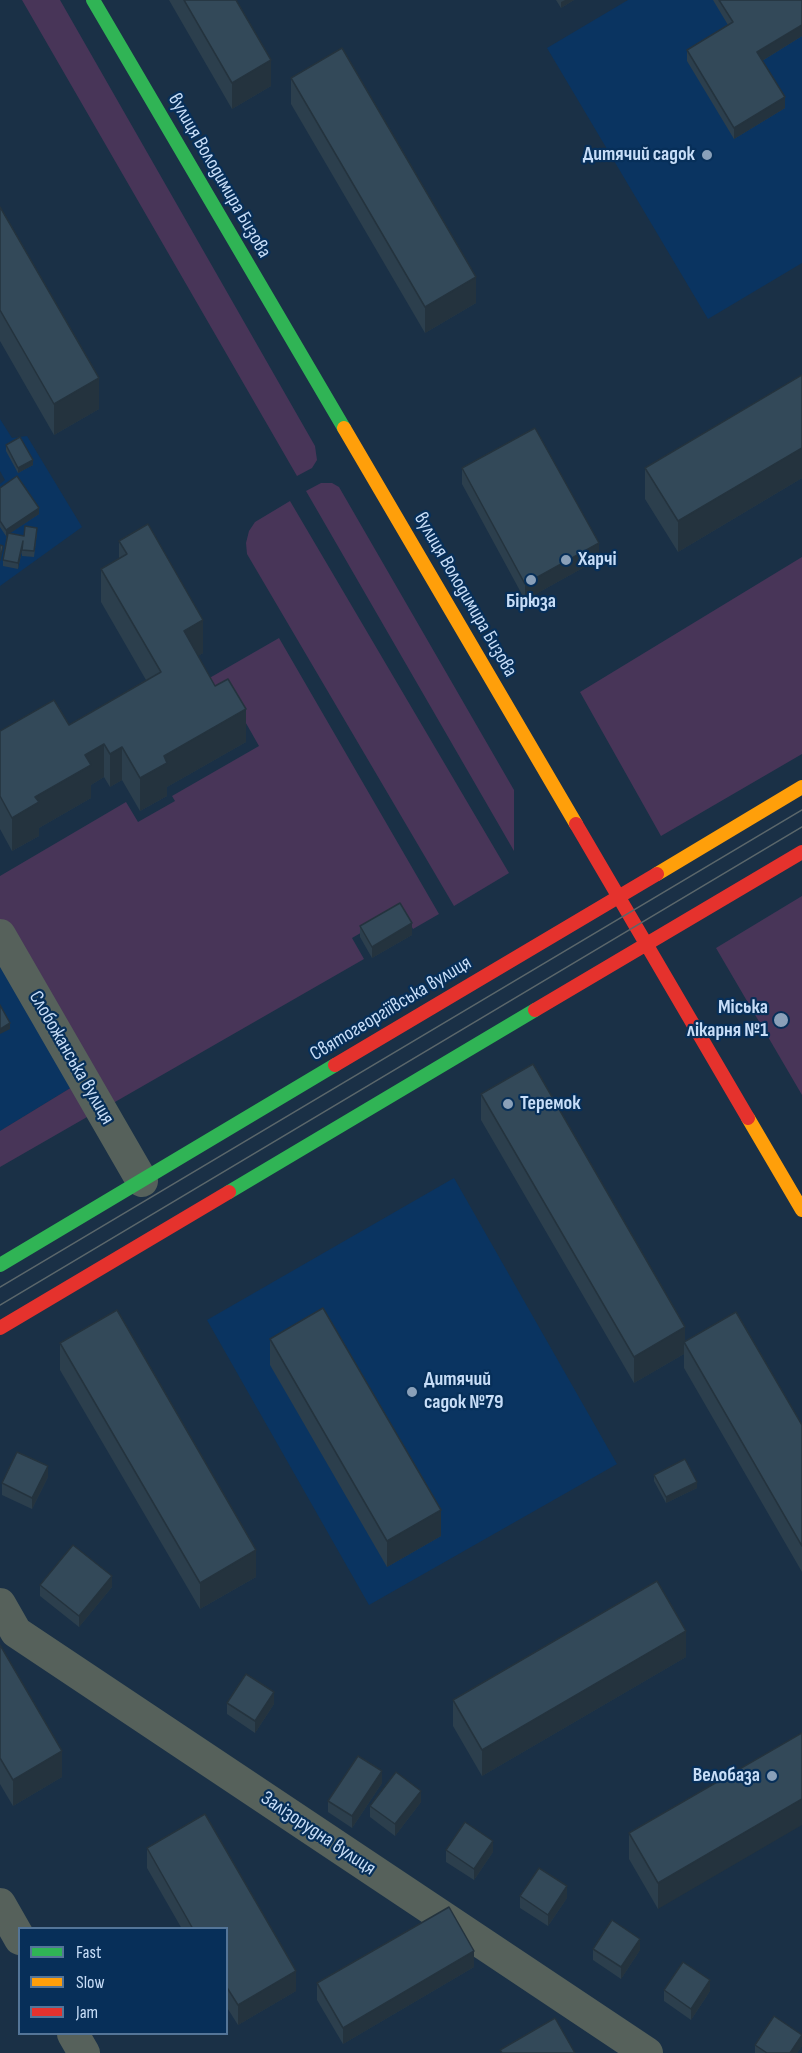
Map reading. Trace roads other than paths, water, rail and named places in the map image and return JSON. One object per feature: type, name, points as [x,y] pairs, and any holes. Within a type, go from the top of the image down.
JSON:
[{"type":"main road","name":"вулиця Володимира Бизова","points":[[93,0],[802,1210]]},
{"type":"main road","name":"Святогеоргіївська вулиця","points":[[0,1265],[802,787]]},
{"type":"main road","points":[[0,1328],[802,852]]},
{"type":"street","name":"Слобожанська вулиця","points":[[0,935],[142,1181]]},
{"type":"street","name":"Залізорудна вулиця","points":[[0,1604],[16,1632],[647,2053]]},
{"type":"street","points":[[0,1904],[18,1936]]},
{"type":"street","points":[[74,2035],[84,2053]]},
{"type":"tram line","points":[[0,1287],[802,810]]},
{"type":"tram line","points":[[0,1305],[802,827]]},
{"type":"place","name":"Дитячий садок","points":[[707,155]]},
{"type":"place","name":"Харчі","points":[[566,560]]},
{"type":"place","name":"Бірюза","points":[[531,580]]},
{"type":"place","name":"Міська лікарня №1","points":[[781,1020]]},
{"type":"place","name":"Теремок","points":[[508,1104]]},
{"type":"place","name":"Дитячий садок №79","points":[[412,1392]]},
{"type":"place","name":"Велобаза","points":[[772,1776]]}]
